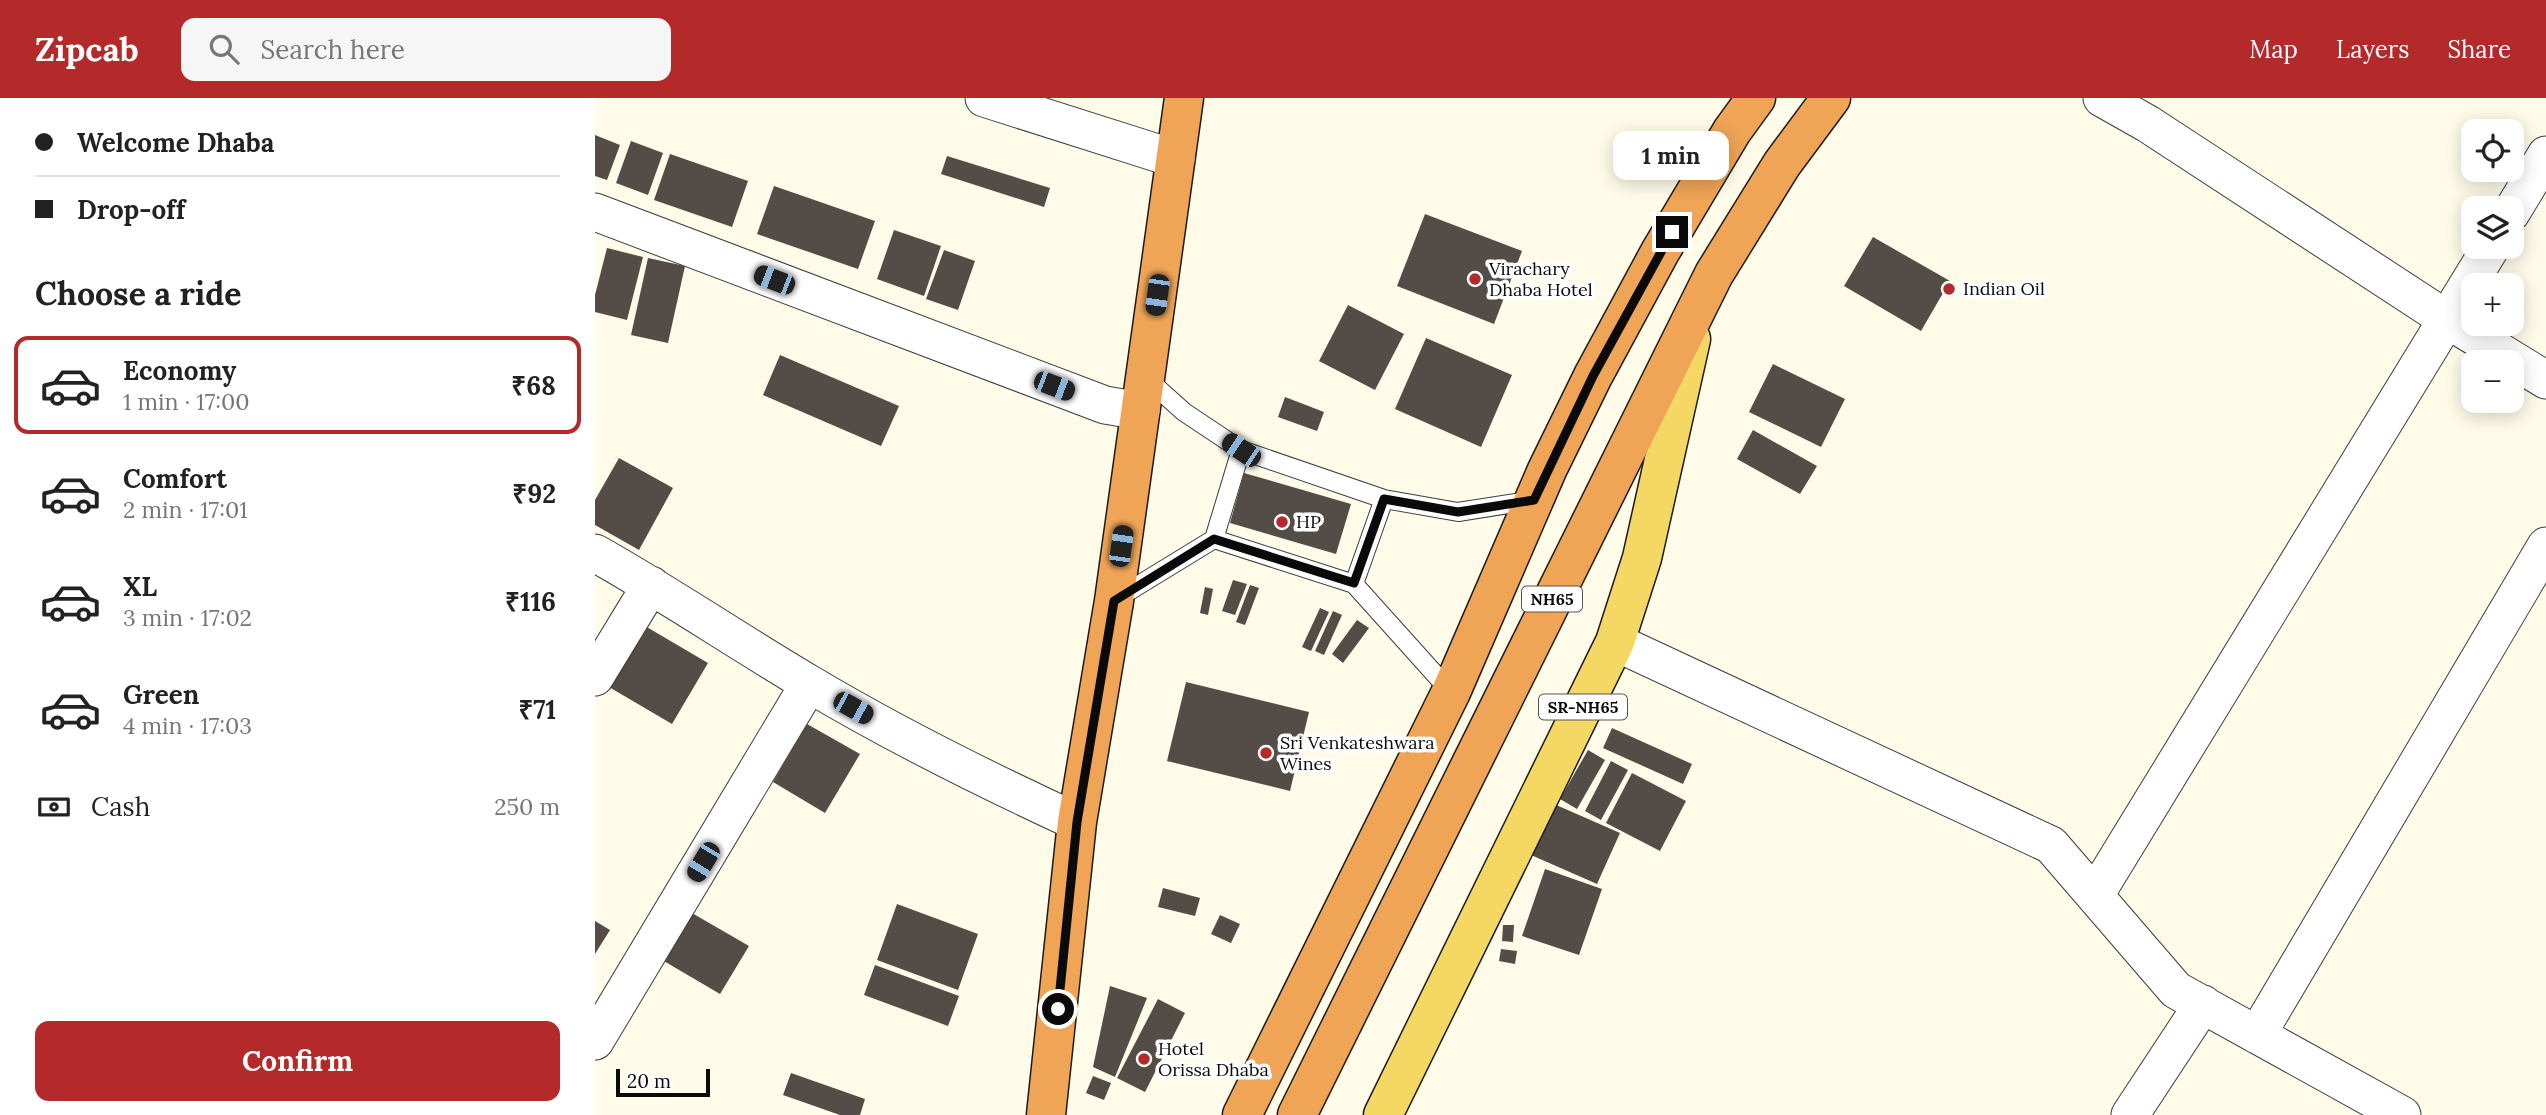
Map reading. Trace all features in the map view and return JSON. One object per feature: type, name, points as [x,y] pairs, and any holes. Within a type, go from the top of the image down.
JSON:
[{"type":"highway","points":[[1047,1115],[1077,822],[1114,601],[1184,98]]},
{"type":"highway","name":"NH65","points":[[1242,1115],[1451,692],[1534,500],[1593,376],[1660,252],[1732,131],[1756,98]]},
{"type":"highway","name":"NH65","points":[[1297,1115],[1714,274],[1781,164],[1831,98]]},
{"type":"highway","name":"NH65","points":[[1234,1115],[1265,1069]]},
{"type":"main road","name":"SR-NH65","points":[[1383,1115],[1615,642],[1642,558],[1687,349],[1714,274]]},
{"type":"street","points":[[984,98],[1176,159]]},
{"type":"street","points":[[2102,98],[2160,132],[2448,320],[2546,380]]},
{"type":"street","points":[[2521,196],[2546,155]]},
{"type":"street","points":[[595,212],[1105,405],[1143,394]]},
{"type":"street","points":[[2095,895],[2484,259]]},
{"type":"street","points":[[2257,1035],[2546,546]]},
{"type":"street","points":[[595,554],[651,584],[809,684],[986,779],[1077,822]]},
{"type":"street","points":[[595,677],[651,584]]},
{"type":"street","points":[[1615,642],[2051,845],[2176,990],[2402,1115]]},
{"type":"street","points":[[595,1041],[809,684]]},
{"type":"street","points":[[2130,1115],[2203,1004]]},
{"type":"lane","points":[[1143,394],[1184,412],[1241,450],[1384,499],[1458,512],[1534,500]]},
{"type":"lane","points":[[1114,601],[1214,539],[1241,450]]},
{"type":"lane","points":[[1354,583],[1384,499]]},
{"type":"lane","points":[[1214,539],[1354,583],[1451,692]]},
{"type":"building","points":[[595,135],[620,145],[607,180],[595,176]]},
{"type":"building","points":[[631,141],[663,153],[648,195],[616,183]]},
{"type":"building","points":[[670,154],[748,181],[732,227],[654,200]]},
{"type":"building","points":[[947,156],[1050,188],[1044,207],[941,174]]},
{"type":"building","points":[[774,186],[875,221],[858,269],[757,234]]},
{"type":"building","points":[[1425,214],[1522,251],[1494,324],[1397,286]]},
{"type":"building","points":[[894,230],[941,246],[924,296],[877,279]]},
{"type":"building","points":[[1873,237],[1950,281],[1921,331],[1844,286]]},
{"type":"building","points":[[607,248],[643,257],[627,320],[595,312],[595,295]]},
{"type":"building","points":[[944,250],[975,261],[958,310],[926,299]]},
{"type":"building","points":[[648,258],[685,266],[668,343],[631,335]]},
{"type":"building","points":[[1348,305],[1404,334],[1375,390],[1319,361]]},
{"type":"building","points":[[1426,338],[1512,375],[1481,447],[1395,409]]},
{"type":"building","points":[[780,355],[899,406],[881,446],[763,395]]},
{"type":"building","points":[[1773,364],[1845,399],[1821,447],[1749,412]]},
{"type":"building","points":[[1285,397],[1324,412],[1317,431],[1278,417]]},
{"type":"building","points":[[1753,430],[1817,466],[1800,494],[1737,459]]},
{"type":"building","points":[[619,458],[673,488],[639,550],[595,525],[595,500]]},
{"type":"building","points":[[1244,473],[1351,504],[1336,554],[1230,523]]},
{"type":"building","points":[[1233,580],[1247,584],[1235,615],[1222,611]]},
{"type":"building","points":[[1250,585],[1259,588],[1245,625],[1236,622]]},
{"type":"building","points":[[1205,587],[1213,589],[1208,615],[1200,613]]},
{"type":"building","points":[[1320,608],[1329,612],[1311,651],[1302,647]]},
{"type":"building","points":[[1333,611],[1342,615],[1324,655],[1315,651]]},
{"type":"building","points":[[1357,620],[1369,628],[1343,663],[1332,654]]},
{"type":"building","points":[[645,626],[708,663],[672,724],[609,687]]},
{"type":"building","points":[[1186,682],[1309,712],[1290,791],[1167,761]]},
{"type":"building","points":[[807,724],[860,754],[825,813],[773,782]]},
{"type":"building","points":[[1612,728],[1692,764],[1683,784],[1603,748]]},
{"type":"building","points":[[1588,750],[1605,760],[1577,809],[1560,799]]},
{"type":"building","points":[[1611,761],[1628,770],[1601,820],[1585,811]]},
{"type":"building","points":[[1632,773],[1686,801],[1660,851],[1606,823]]},
{"type":"building","points":[[1554,804],[1620,833],[1597,884],[1531,855]]},
{"type":"building","points":[[1545,869],[1602,889],[1579,955],[1522,936]]},
{"type":"building","points":[[1163,888],[1200,898],[1195,916],[1158,907]]},
{"type":"building","points":[[897,904],[978,934],[958,990],[877,960]]},
{"type":"building","points":[[685,909],[749,946],[720,994],[657,957]]},
{"type":"building","points":[[1220,915],[1240,924],[1231,943],[1211,934]]},
{"type":"building","points":[[595,921],[610,930],[595,954]]},
{"type":"building","points":[[1503,925],[1514,925],[1513,942],[1502,941]]},
{"type":"building","points":[[1501,949],[1517,951],[1515,964],[1499,961]]},
{"type":"building","points":[[875,965],[959,996],[948,1026],[864,995]]},
{"type":"building","points":[[1110,986],[1147,998],[1115,1077],[1093,1067]]},
{"type":"building","points":[[1158,999],[1185,1013],[1145,1092],[1117,1078]]},
{"type":"building","points":[[791,1073],[865,1099],[860,1115],[840,1115],[783,1095]]},
{"type":"building","points":[[1093,1076],[1111,1083],[1104,1100],[1086,1093]]},
{"type":"place","name":"Virachary Dhaba Hotel","points":[[1475,279]]},
{"type":"place","name":"Indian Oil","points":[[1949,289]]},
{"type":"place","name":"HP","points":[[1282,522]]},
{"type":"place","name":"Sri Venkateshwara Wines","points":[[1266,753]]},
{"type":"place","name":"Hotel Orissa Dhaba","points":[[1144,1059]]},
{"type":"route","points":[[1058,1009],[1077,822],[1114,601],[1161,569],[1214,539],[1354,583],[1384,499],[1458,512],[1534,500],[1593,376],[1672,232]]}]
